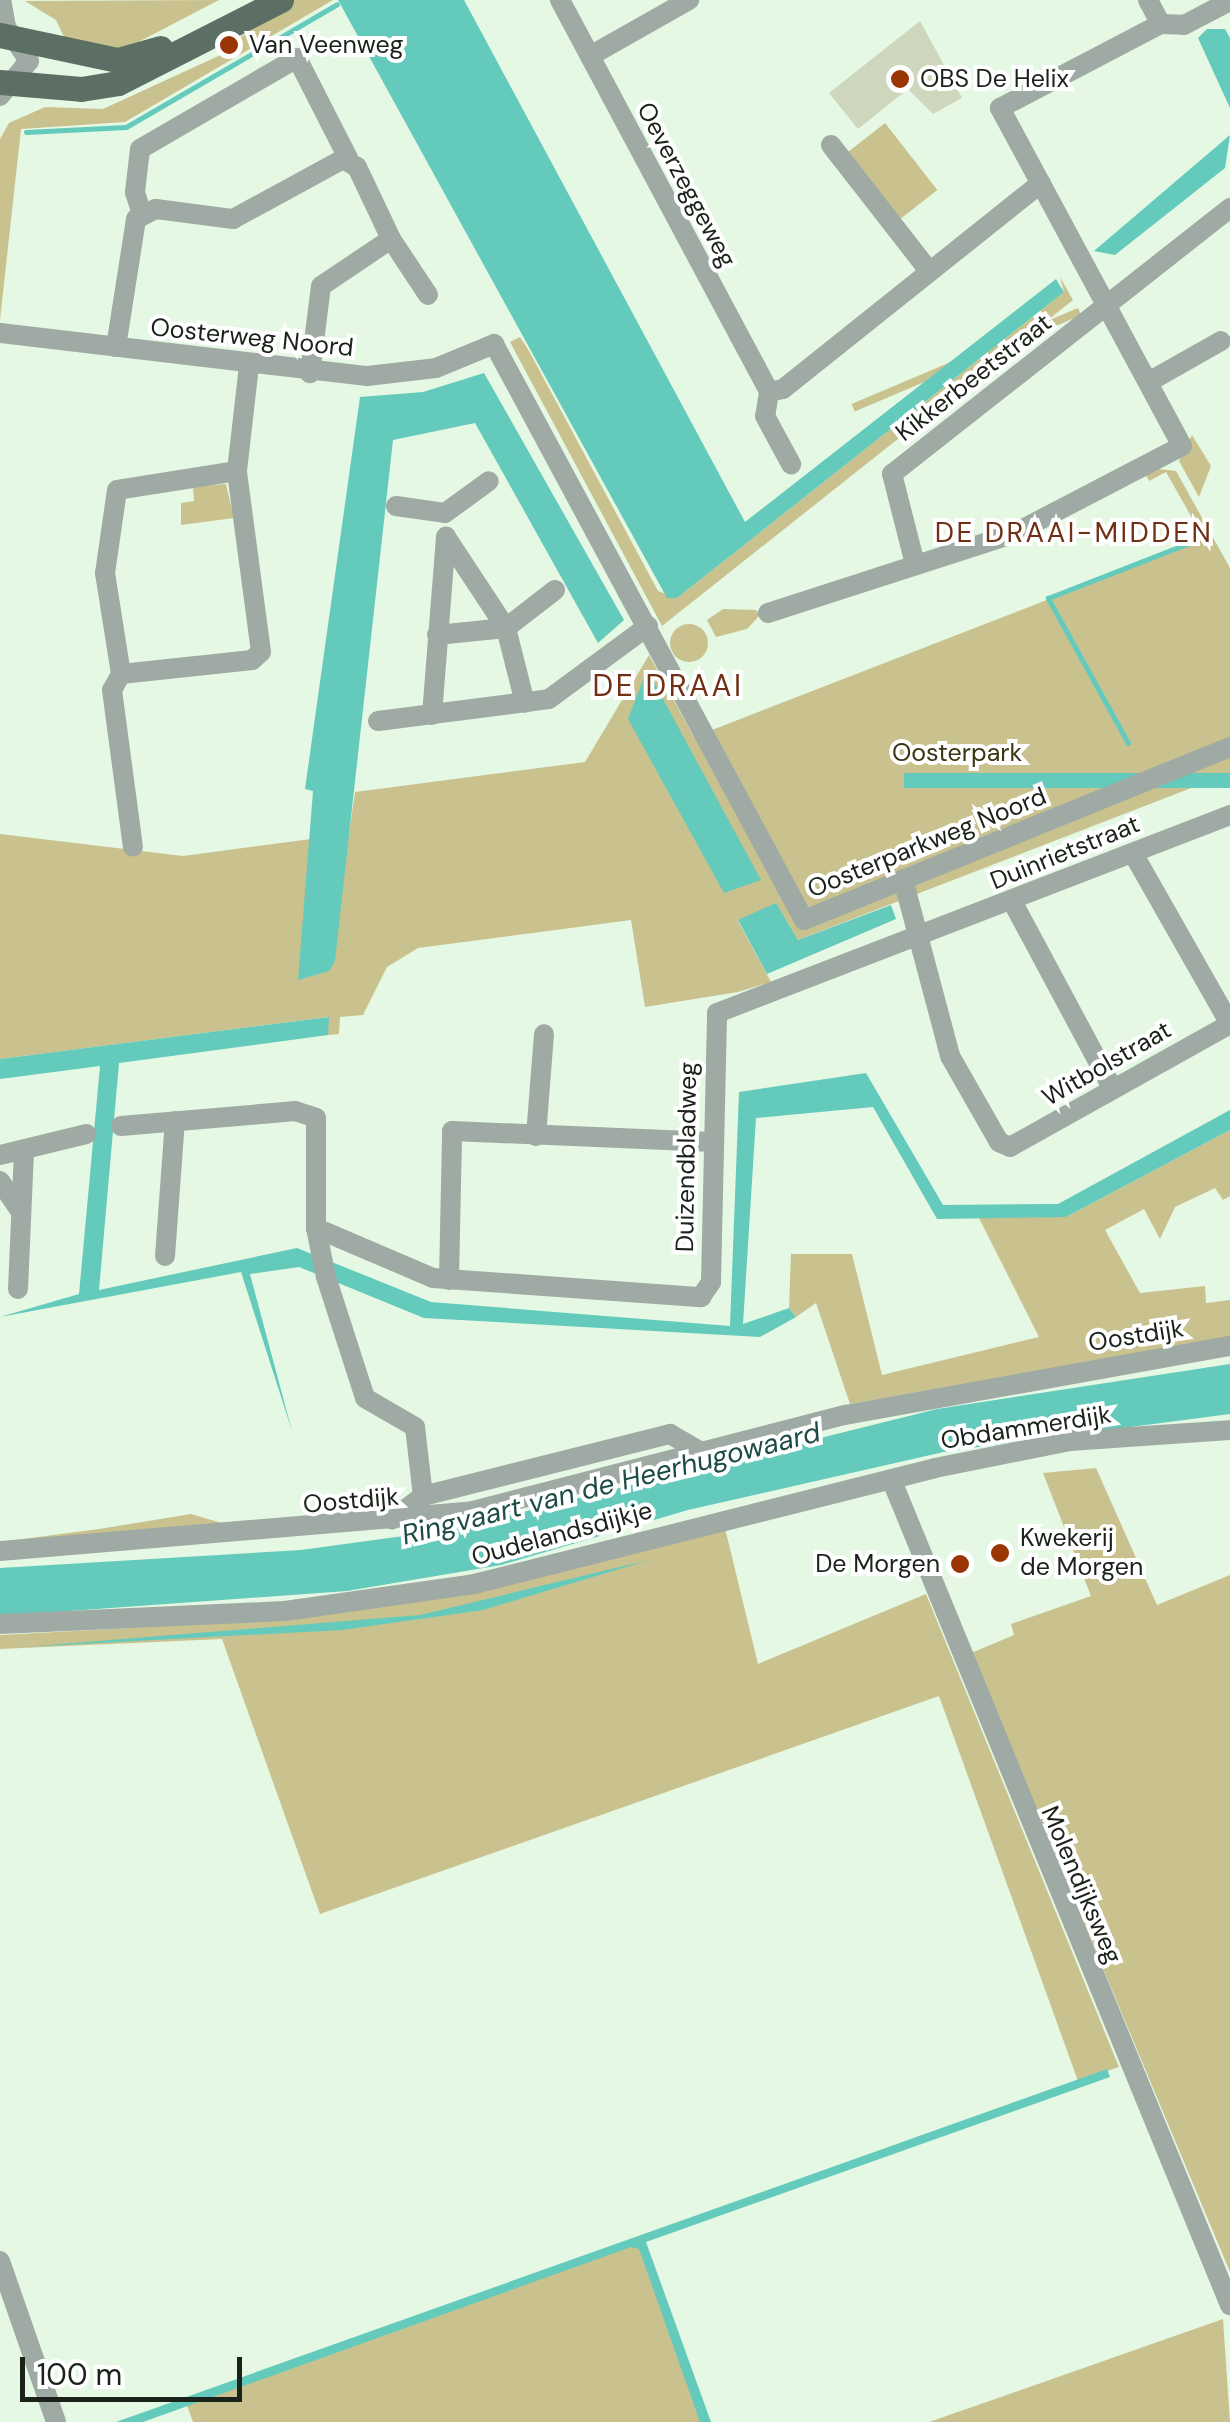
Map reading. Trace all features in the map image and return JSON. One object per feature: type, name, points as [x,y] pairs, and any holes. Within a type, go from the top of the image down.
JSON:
[{"type":"main road","points":[[8,36],[134,60],[248,0]]},
{"type":"main road","points":[[3,87],[80,89],[118,82],[282,0]]},
{"type":"street","points":[[1,0],[8,36],[29,61],[3,87]]},
{"type":"street","name":"Oeverzeggeweg","points":[[560,0],[769,392],[765,416],[790,464]]},
{"type":"street","points":[[590,56],[689,0]]},
{"type":"street","points":[[1148,0],[1161,24]]},
{"type":"street","points":[[768,613],[914,560],[1014,533],[1164,458],[1183,437],[1000,108],[1161,24],[1184,25],[1230,0]]},
{"type":"street","points":[[142,214],[135,192],[140,149],[297,58],[390,239],[428,295]]},
{"type":"street","points":[[831,144],[929,271]]},
{"type":"street","points":[[142,214],[233,220],[349,160]]},
{"type":"street","points":[[769,392],[783,389],[1041,183]]},
{"type":"street","points":[[1109,303],[1230,208]]},
{"type":"street","points":[[116,347],[133,226],[142,214]]},
{"type":"street","points":[[310,373],[321,286],[390,239]]},
{"type":"street","name":"Kikkerbeetstraat","points":[[914,560],[892,474],[1109,303]]},
{"type":"street","name":"Oosterweg Noord","points":[[0,333],[310,373],[422,371],[494,344]]},
{"type":"street","points":[[1152,380],[1221,341]]},
{"type":"street","name":"Oosterparkweg Noord","points":[[494,344],[640,632],[804,920],[1230,748]]},
{"type":"street","points":[[122,674],[252,660],[261,652],[237,470],[249,366]]},
{"type":"street","points":[[133,847],[112,690],[122,674],[105,574],[117,490],[237,470]]},
{"type":"street","points":[[396,506],[446,513],[488,481]]},
{"type":"street","points":[[432,715],[446,513]]},
{"type":"street","points":[[446,537],[506,628],[526,703]]},
{"type":"street","points":[[438,635],[506,628],[556,590]]},
{"type":"street","points":[[378,721],[549,699],[640,632]]},
{"type":"street","name":"Duinrietstraat","points":[[918,938],[1230,814]]},
{"type":"street","points":[[1133,853],[1230,1024]]},
{"type":"street","points":[[903,879],[918,938]]},
{"type":"street","points":[[1012,901],[1113,1088]]},
{"type":"street","name":"Witbolstraat","points":[[918,938],[950,1056],[998,1142],[1010,1148],[1230,1024]]},
{"type":"street","name":"Duizendbladweg","points":[[317,1238],[409,1272],[448,1280],[701,1297],[711,1282],[718,1013],[918,938]]},
{"type":"street","points":[[536,1136],[544,1034]]},
{"type":"street","points":[[121,1126],[310,1113],[321,1132],[317,1238],[365,1398],[416,1427],[423,1496],[383,1524]]},
{"type":"street","points":[[165,1256],[176,1121]]},
{"type":"street","points":[[448,1280],[452,1131],[713,1142]]},
{"type":"street","points":[[0,1155],[86,1134]]},
{"type":"street","points":[[18,1289],[24,1149]]},
{"type":"street","points":[[0,1181],[21,1212]]},
{"type":"street","name":"Oostdijk","points":[[0,1551],[383,1524],[473,1511],[698,1450],[928,1398],[1230,1346]]},
{"type":"street","name":"Obdammerdijk","points":[[892,1480],[1070,1442],[1230,1430]]},
{"type":"street","name":"Oostdijk","points":[[423,1496],[670,1434],[698,1450]]},
{"type":"street","name":"Oudelandsdijkje","points":[[0,1624],[285,1611],[474,1584],[740,1511],[892,1480]]},
{"type":"street","name":"Molendijksweg","points":[[892,1480],[1230,2305]]},
{"type":"street","points":[[0,2261],[56,2422]]},
{"type":"green space","points":[[219,0],[123,50],[64,37],[56,20],[25,1]]},
{"type":"green space","points":[[294,0],[333,0],[125,122],[21,129],[0,320],[0,139],[9,123],[45,107],[103,109],[238,47],[235,41]]},
{"type":"green space","points":[[885,123],[937,190],[899,220],[846,153]]},
{"type":"green space","points":[[1060,277],[1073,300],[662,626],[510,342],[520,337],[529,351],[658,591],[677,598],[1064,292]]},
{"type":"green space","points":[[1078,308],[1081,315],[855,411],[852,404]]},
{"type":"green space","points":[[1192,435],[1211,466],[1199,497],[1179,461]]},
{"type":"green space","name":"Oosterpark","points":[[1158,469],[1176,471],[1230,568],[1230,773],[798,940],[776,904],[738,921],[771,982],[738,992],[645,1007],[631,920],[418,948],[387,967],[363,1015],[340,1017],[339,1034],[328,1035],[328,1017],[0,1059],[0,834],[183,856],[349,834],[355,792],[585,762],[649,655],[694,737],[1204,539],[1166,472],[1149,481],[1146,475]]},
{"type":"green space","points":[[226,484],[234,518],[181,525],[181,503],[194,501],[193,487]]},
{"type":"green space","points":[[723,609],[756,610],[760,615],[747,629],[716,637],[707,620]]},
{"type":"green space","points":[[689,624],[702,630],[708,643],[702,656],[689,662],[676,656],[670,643],[676,630]]},
{"type":"green space","points":[[1230,1130],[1230,1196],[1223,1200],[1215,1188],[1175,1207],[1160,1239],[1144,1209],[1105,1230],[1140,1293],[1205,1286],[1206,1303],[1230,1300],[1230,1337],[850,1404],[816,1303],[796,1317],[789,1308],[791,1254],[852,1254],[882,1375],[1039,1337],[978,1216],[1066,1217]]},
{"type":"green space","points":[[1096,1468],[1157,1605],[1230,1575],[1230,2272],[971,1653],[1014,1635],[1011,1624],[1091,1596],[1043,1473]]},
{"type":"green space","points":[[191,1514],[242,1529],[0,1542],[99,1529]]},
{"type":"green space","points":[[724,1524],[758,1664],[926,1594],[1119,2067],[1078,2081],[939,1696],[320,1914],[222,1639],[0,1649],[0,1635],[240,1622]]},
{"type":"green space","points":[[640,2238],[708,2422],[193,2422],[185,2400]]},
{"type":"green space","points":[[1223,2319],[1230,2422],[929,2422],[978,2405]]},
{"type":"water","points":[[338,0],[464,0],[745,522],[1056,279],[1064,292],[677,598],[667,598]]},
{"type":"water","points":[[1207,29],[1225,29],[1230,38],[1230,108],[1198,38]]},
{"type":"water","points":[[1230,135],[1225,168],[1115,255],[1094,251]]},
{"type":"water","points":[[484,373],[624,620],[598,643],[475,423],[393,440],[335,961],[329,971],[298,980],[313,791],[305,789],[360,397],[423,392]]},
{"type":"water","points":[[645,675],[650,675],[761,880],[724,893],[628,719]]},
{"type":"water","points":[[904,773],[1230,773],[1230,788],[904,788]]},
{"type":"water","points":[[776,903],[798,940],[891,905],[896,919],[767,974],[738,920]]},
{"type":"water","points":[[329,1017],[328,1035],[119,1063],[99,1290],[297,1248],[431,1302],[730,1326],[739,1092],[866,1073],[943,1205],[1058,1204],[1230,1110],[1230,1130],[1066,1217],[937,1219],[873,1107],[756,1118],[743,1324],[789,1308],[796,1317],[760,1337],[424,1318],[299,1267],[250,1274],[292,1431],[241,1272],[0,1317],[79,1294],[100,1066],[0,1079],[0,1059]]},
{"type":"water","points":[[1230,1364],[1230,1414],[948,1451],[688,1510],[501,1565],[347,1591],[0,1616],[0,1568],[301,1550],[455,1529],[937,1409]]},
{"type":"water","points":[[649,1560],[483,1610],[342,1630],[24,1647],[420,1615]]},
{"type":"water","points":[[1107,2069],[1110,2077],[646,2242],[711,2422],[700,2422],[639,2249],[631,2247],[143,2422],[116,2422]]},
{"type":"building","name":"OBS De Helix","points":[[920,21],[962,98],[933,114],[908,89],[858,129],[829,93]]},
{"type":"waterway","points":[[26,132],[126,127],[337,4]]},
{"type":"waterway","points":[[1128,743],[1048,598],[1192,542]]},
{"type":"place","name":"Van Veenweg","points":[[229,45]]},
{"type":"place","name":"OBS De Helix","points":[[900,79]]},
{"type":"place","name":"Kwekerij de Morgen","points":[[1000,1553]]},
{"type":"place","name":"De Morgen","points":[[960,1564]]},
{"type":"district","name":"DE DRAAI-MIDDEN","points":[[1074,533]]},
{"type":"district","name":"DE DRAAI","points":[[668,686]]},
{"type":"water label","name":"Ringvaart van de Heerhugowaard","points":[[611,1484]]}]
